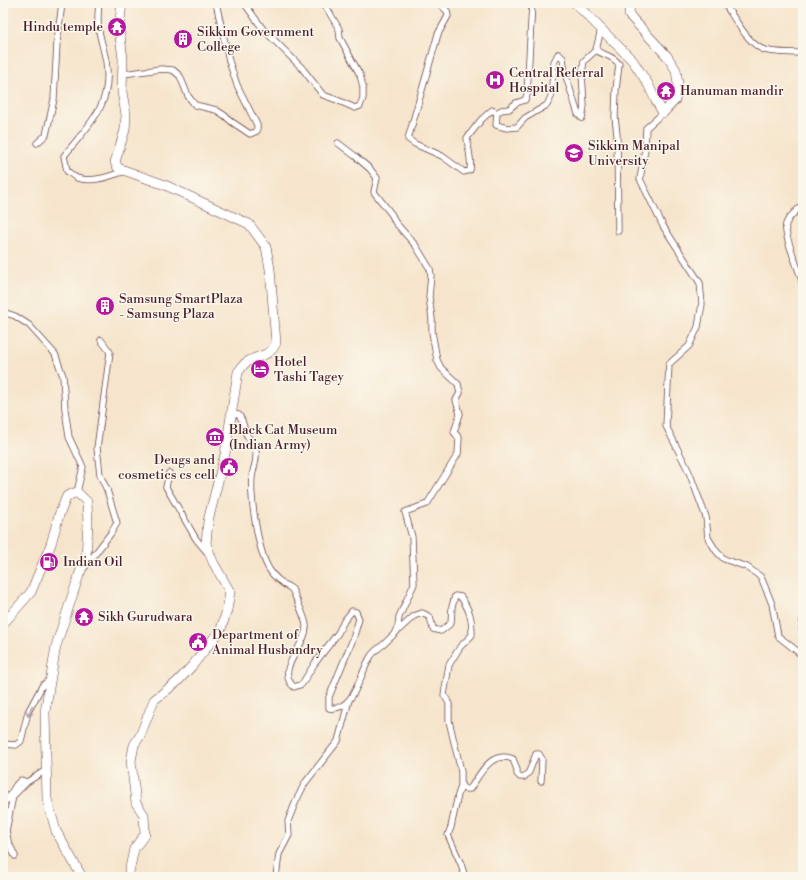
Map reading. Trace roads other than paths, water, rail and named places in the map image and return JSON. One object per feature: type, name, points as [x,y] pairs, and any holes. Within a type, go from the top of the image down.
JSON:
[{"type":"main road","points":[[122,3],[119,28],[123,60],[122,92],[126,115],[125,130],[115,162],[118,168],[165,185],[249,224],[266,247],[270,269],[276,343],[273,350],[264,356],[245,362],[238,372],[225,454],[208,521],[206,544],[210,556],[230,592],[227,610],[221,629],[192,666],[177,682],[154,700],[140,736],[134,745],[131,761],[136,803],[144,815],[145,834],[134,849],[128,877]]},
{"type":"main road","points":[[575,3],[633,61],[648,84],[663,113],[675,100],[678,84],[676,70],[667,56],[629,15],[630,3]]},
{"type":"main road","points":[[3,624],[31,592],[51,544],[59,515],[67,496],[77,492],[87,502],[88,524],[86,558],[56,646],[45,712],[47,799],[56,831],[82,877]]},
{"type":"street","points":[[37,143],[46,135],[54,99],[57,43],[62,3]]},
{"type":"street","points":[[99,3],[98,29],[106,61],[107,86],[102,106],[90,124],[64,156],[67,171],[76,178],[92,180],[104,178],[125,171]]},
{"type":"street","points":[[123,74],[161,68],[173,70],[180,76],[188,96],[195,105],[216,110],[250,134],[257,131],[258,126],[237,85],[231,67],[216,3]]},
{"type":"street","points":[[244,3],[263,29],[302,68],[323,95],[354,108],[360,106],[363,87],[360,75],[340,38],[339,29],[325,5]]},
{"type":"street","points":[[439,3],[447,11],[448,16],[438,34],[408,139],[415,144],[442,156],[464,172],[470,170],[471,163],[467,138],[480,120],[492,110],[496,113]]},
{"type":"street","points":[[496,113],[501,110],[509,109],[516,103],[525,100],[527,95],[532,3]]},
{"type":"street","points":[[724,3],[750,40],[762,49],[776,52],[803,53]]},
{"type":"street","points":[[496,113],[496,125],[507,128],[517,127],[525,118],[547,105],[551,97],[554,62],[558,54],[563,58],[565,73],[578,114],[582,118],[584,106],[582,72],[584,61],[596,50],[601,29]]},
{"type":"street","points":[[596,50],[602,54],[613,57],[619,64],[615,110],[617,135],[618,231]]},
{"type":"street","points":[[663,113],[646,128],[645,149],[640,178],[663,226],[700,283],[702,304],[698,327],[689,346],[669,364],[666,426],[692,480],[706,517],[708,538],[717,552],[724,559],[747,567],[761,577],[772,604],[778,636],[803,657]]},
{"type":"street","points":[[338,143],[370,169],[377,178],[374,192],[392,215],[395,222],[416,246],[430,269],[431,275],[429,298],[432,332],[437,360],[441,368],[458,384],[460,393],[456,400],[460,414],[454,432],[459,438],[458,454],[427,504],[405,512],[412,537],[414,584],[399,617],[398,626],[393,636]]},
{"type":"street","points":[[803,205],[794,213],[786,224],[788,239],[803,285]]},
{"type":"street","points":[[3,312],[15,316],[29,325],[54,354],[63,376],[65,409],[69,437],[83,467],[77,492]]},
{"type":"street","points":[[79,575],[117,523],[107,490],[100,475],[97,448],[110,352],[101,340]]},
{"type":"street","points":[[232,414],[239,415],[244,422],[246,433],[252,440],[257,452],[252,477],[252,496],[262,553],[269,569],[282,584],[292,588],[306,624],[306,634],[292,658],[287,672],[289,682],[294,687],[302,684],[352,611],[356,612],[359,619],[353,639],[329,697],[329,708],[340,708],[349,699],[360,683],[371,656],[414,616],[422,613],[430,617],[433,629],[441,631],[451,623],[452,607],[455,596],[461,597],[467,607],[472,620],[472,635],[460,648],[449,665],[444,695],[448,703],[449,721],[461,771],[461,786],[448,835],[462,864],[465,877]]},
{"type":"street","points":[[169,473],[166,487],[196,539],[210,556]]},
{"type":"street","points":[[803,620],[803,631]]},
{"type":"street","points":[[3,744],[16,745],[21,741],[28,712],[42,686],[50,679]]},
{"type":"street","points":[[276,877],[279,854],[289,835],[288,821],[305,783],[338,741],[349,699]]},
{"type":"street","points":[[461,786],[465,789],[470,789],[486,766],[494,760],[502,757],[513,760],[517,774],[520,777],[524,777],[529,772],[536,754],[539,754],[542,759],[541,780]]},
{"type":"street","points":[[15,856],[8,841],[6,831],[13,796],[27,782],[46,770]]},
{"type":"street","points":[[6,801],[21,780],[27,782]]},
{"type":"place","name":"Hindu temple","points":[[117,27]]},
{"type":"place","name":"Sikkim Government College","points":[[183,39]]},
{"type":"place","name":"Central Referral Hospital","points":[[495,80]]},
{"type":"place","name":"Hanuman mandir","points":[[666,91]]},
{"type":"place","name":"Sikkim Manipal University","points":[[574,153]]},
{"type":"place","name":"Samsung SmartPlaza - Samsung Plaza","points":[[105,306]]},
{"type":"place","name":"Hotel Tashi Tagey","points":[[260,369]]},
{"type":"place","name":"Black Cat Museum (Indian Army)","points":[[215,437]]},
{"type":"place","name":"Deugs and cosmetics cs cell","points":[[229,467]]},
{"type":"place","name":"Indian Oil","points":[[49,562]]},
{"type":"place","name":"Sikh Gurudwara","points":[[84,617]]},
{"type":"place","name":"Department of Animal Husbandry","points":[[198,642]]}]
